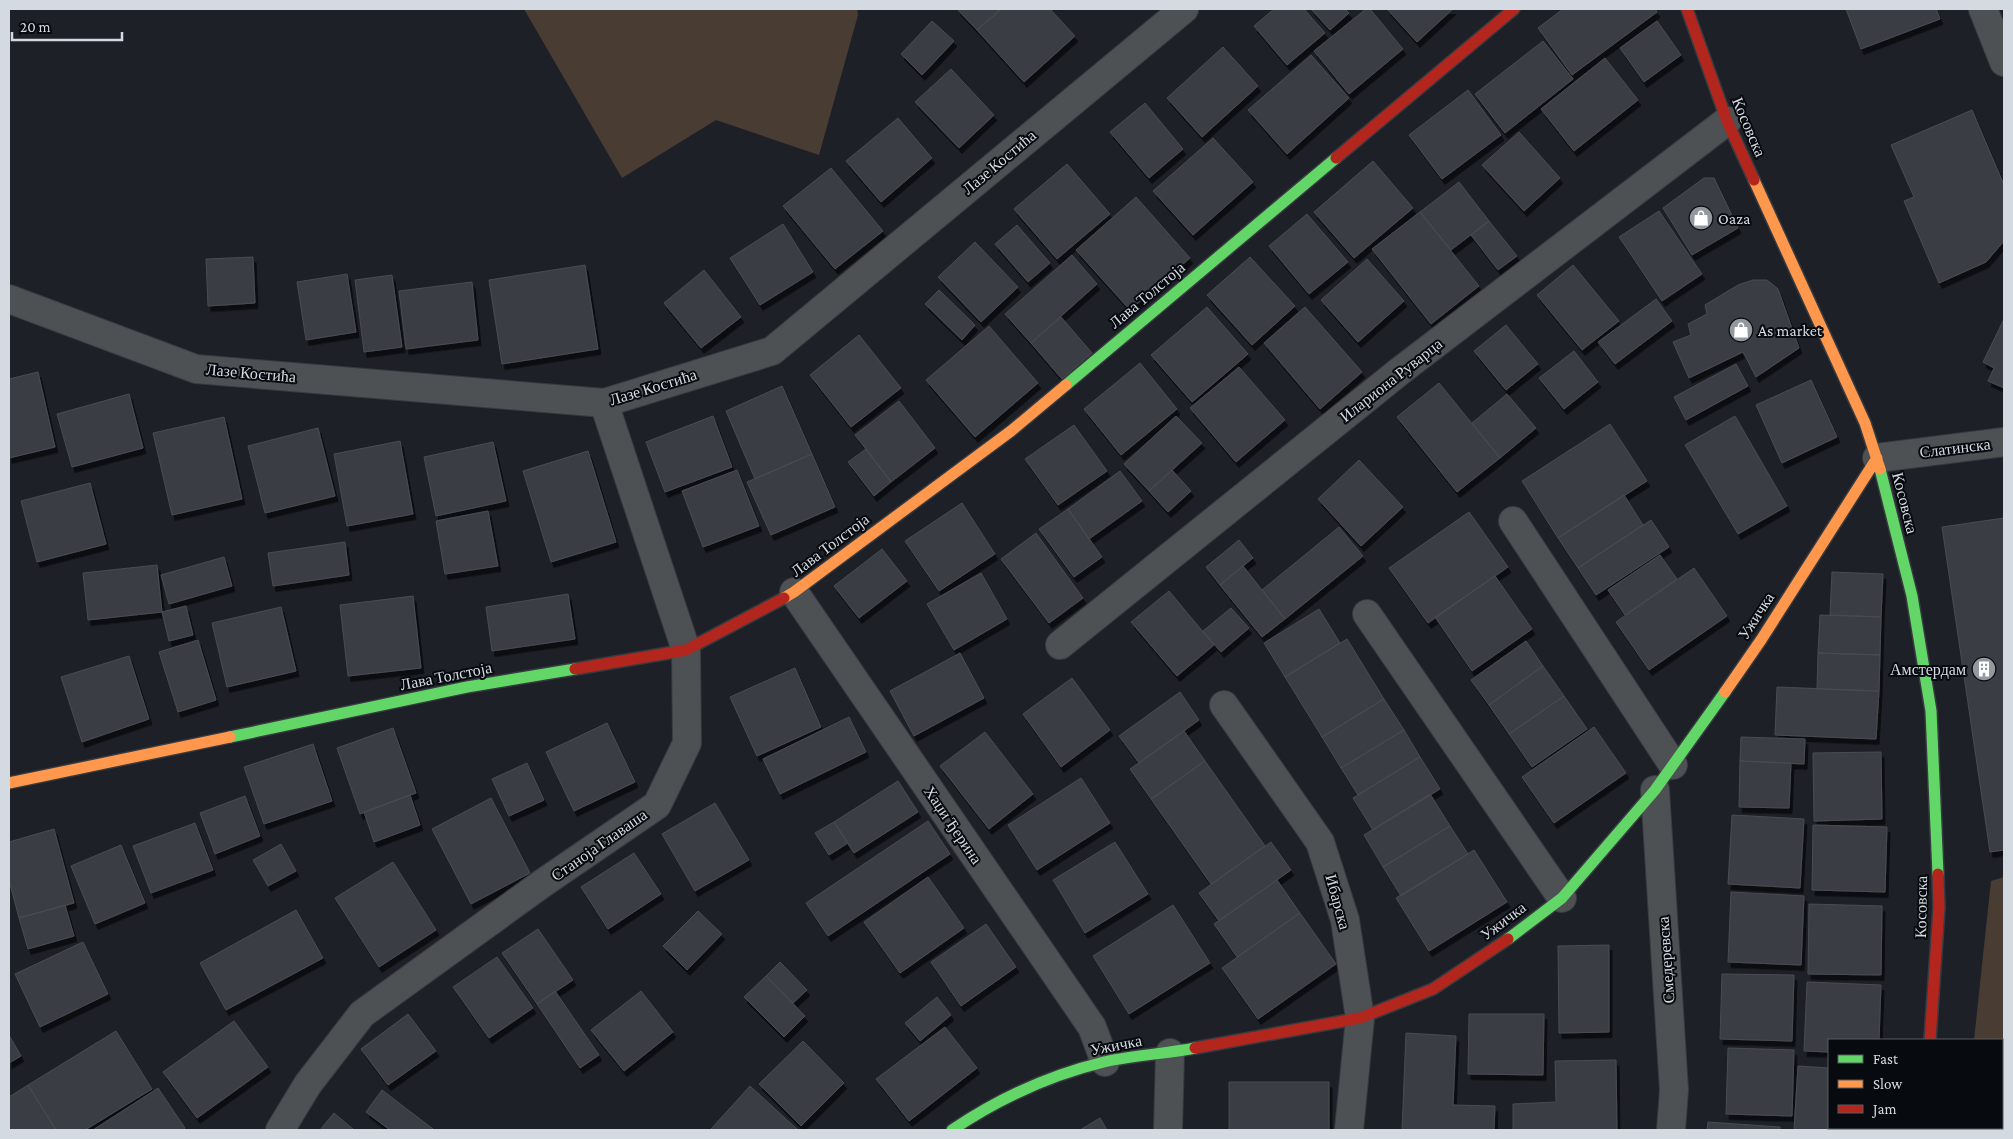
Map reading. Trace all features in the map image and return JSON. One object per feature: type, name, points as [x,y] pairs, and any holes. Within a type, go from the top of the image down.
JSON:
[{"type":"street","name":"Лазе Костића","points":[[9,299],[196,369],[604,403],[772,351],[1184,9]]},
{"type":"street","name":"Лава Толстоја","points":[[9,783],[467,687],[686,650],[794,592],[1011,431],[1514,9]]},
{"type":"street","name":"Косовска","points":[[1687,9],[1727,121],[1865,423],[1877,458],[1912,596],[1931,711],[1939,908],[1930,1039]]},
{"type":"street","points":[[1983,9],[2004,62]]},
{"type":"street","name":"Илариона Руварца","points":[[1060,646],[1400,371],[1727,121]]},
{"type":"street","name":"Станоја Главаша","points":[[280,1130],[308,1084],[362,1014],[543,883],[656,805],[687,743],[686,650],[604,403]]},
{"type":"street","name":"Слатинска","points":[[1877,458],[2004,442]]},
{"type":"street","name":"Ужичка","points":[[952,1130],[971,1117],[1039,1082],[1105,1062],[1360,1018],[1433,989],[1498,947],[1562,898],[1655,790],[1761,640],[1877,458]]},
{"type":"street","points":[[1513,521],[1673,765]]},
{"type":"street","name":"Хаџи Ђерина","points":[[794,592],[1092,1027],[1105,1062]]},
{"type":"street","points":[[1367,614],[1562,898]]},
{"type":"street","name":"Ибарска","points":[[1224,705],[1320,842],[1345,920],[1360,1018],[1349,1130]]},
{"type":"street","name":"Смедеревска","points":[[1655,790],[1674,1090],[1671,1130]]},
{"type":"street","points":[[1168,1130],[1170,1052]]},
{"type":"shaded area","points":[[524,9],[857,9],[858,15],[819,155],[716,120],[622,178]]},
{"type":"shaded area","points":[[2004,877],[2004,1130],[1961,1130],[2003,1129],[2003,1039],[1974,1039],[1991,881]]},
{"type":"building","points":[[957,9],[997,9],[999,11],[977,30]]},
{"type":"building","points":[[1001,9],[1050,9],[1075,36],[1024,82],[977,30]]},
{"type":"building","points":[[1274,9],[1304,9],[1325,33],[1287,65],[1254,26]]},
{"type":"building","points":[[1311,9],[1345,9],[1349,13],[1330,30]]},
{"type":"building","points":[[1366,9],[1370,9],[1403,49],[1349,94],[1314,51]]},
{"type":"building","points":[[1387,9],[1453,9],[1417,42]]},
{"type":"building","points":[[1563,9],[1655,9],[1657,12],[1572,75],[1538,28]]},
{"type":"building","points":[[1846,9],[1936,9],[1940,19],[1861,49]]},
{"type":"building","points":[[932,21],[954,41],[922,75],[901,54]]},
{"type":"building","points":[[1657,21],[1681,55],[1644,82],[1620,48]]},
{"type":"building","points":[[1543,41],[1573,79],[1505,133],[1475,94]]},
{"type":"building","points":[[1223,47],[1258,86],[1202,137],[1167,98]]},
{"type":"building","points":[[1311,55],[1349,98],[1287,154],[1248,110]]},
{"type":"building","points":[[1605,58],[1638,100],[1574,151],[1541,109]]},
{"type":"building","points":[[951,69],[994,115],[959,148],[915,102]]},
{"type":"building","points":[[1468,90],[1501,135],[1442,179],[1409,135]]},
{"type":"building","points":[[1145,103],[1183,149],[1149,178],[1110,132]]},
{"type":"building","points":[[1972,110],[2004,185],[2004,241],[1986,262],[1939,283],[1904,201],[1914,197],[1891,145]]},
{"type":"building","points":[[898,118],[932,158],[881,202],[846,161]]},
{"type":"building","points":[[1519,132],[1560,178],[1524,211],[1482,165]]},
{"type":"building","points":[[1213,138],[1253,182],[1193,235],[1153,191]]},
{"type":"building","points":[[1373,161],[1413,208],[1354,258],[1314,212]]},
{"type":"building","points":[[1067,164],[1110,214],[1057,259],[1014,209]]},
{"type":"building","points":[[831,168],[883,231],[835,269],[783,206]]},
{"type":"building","name":"Oaza","points":[[1704,178],[1714,178],[1738,228],[1692,255],[1663,208]]},
{"type":"building","points":[[1459,182],[1489,221],[1451,250],[1420,212]]},
{"type":"building","points":[[1136,197],[1190,258],[1130,310],[1076,250]]},
{"type":"building","points":[[1659,211],[1702,274],[1662,301],[1619,237]]},
{"type":"building","points":[[1420,212],[1479,286],[1431,324],[1372,249]]},
{"type":"building","points":[[1307,214],[1348,262],[1309,294],[1269,246]]},
{"type":"building","points":[[1489,221],[1517,256],[1498,270],[1471,235]]},
{"type":"building","points":[[783,224],[813,272],[760,305],[730,258]]},
{"type":"building","points":[[1017,225],[1050,263],[1028,282],[995,244]]},
{"type":"building","points":[[975,242],[1018,287],[981,322],[938,277]]},
{"type":"building","points":[[1072,255],[1097,284],[1031,343],[1005,314]]},
{"type":"building","points":[[253,257],[255,303],[208,306],[206,259]]},
{"type":"building","points":[[1250,257],[1295,306],[1252,345],[1207,295]]},
{"type":"building","points":[[1367,259],[1404,301],[1358,342],[1321,300]]},
{"type":"building","points":[[585,265],[598,349],[502,364],[489,280]]},
{"type":"building","points":[[1573,265],[1619,321],[1582,350],[1537,295]]},
{"type":"building","points":[[704,270],[741,317],[701,348],[664,303]]},
{"type":"building","points":[[347,274],[356,332],[306,340],[297,282]]},
{"type":"building","points":[[392,275],[402,347],[364,352],[355,280]]},
{"type":"building","name":"As market","points":[[1753,280],[1767,280],[1778,289],[1799,348],[1756,377],[1743,352],[1689,378],[1673,342],[1691,335],[1688,324],[1707,314],[1705,305],[1738,285]]},
{"type":"building","points":[[472,282],[478,340],[406,349],[399,291]]},
{"type":"building","points":[[939,290],[975,325],[962,340],[925,304]]},
{"type":"building","points":[[1656,299],[1672,321],[1615,364],[1598,342]]},
{"type":"building","points":[[1207,307],[1248,354],[1192,402],[1151,355]]},
{"type":"building","points":[[1305,307],[1362,372],[1320,409],[1264,343]]},
{"type":"building","points":[[1061,317],[1092,353],[1062,379],[1031,343]]},
{"type":"building","points":[[2004,319],[2004,388],[1988,381],[1994,368],[1983,362]]},
{"type":"building","points":[[1506,325],[1538,364],[1506,390],[1474,351]]},
{"type":"building","points":[[989,326],[1038,383],[975,437],[926,380]]},
{"type":"building","points":[[859,335],[901,388],[851,427],[810,375]]},
{"type":"building","points":[[1574,351],[1598,382],[1564,409],[1539,378]]},
{"type":"building","points":[[1140,363],[1177,409],[1121,455],[1084,409]]},
{"type":"building","points":[[1736,364],[1748,386],[1686,420],[1674,397]]},
{"type":"building","points":[[1239,367],[1285,420],[1236,462],[1190,408]]},
{"type":"building","points":[[38,372],[55,447],[9,458],[9,379]]},
{"type":"building","points":[[1811,380],[1837,437],[1782,463],[1756,405]]},
{"type":"building","points":[[1439,383],[1500,458],[1457,492],[1397,417]]},
{"type":"building","points":[[782,386],[812,454],[755,479],[726,411]]},
{"type":"building","points":[[129,394],[143,448],[72,467],[57,414]]},
{"type":"building","points":[[1507,394],[1536,428],[1500,458],[1472,423]]},
{"type":"building","points":[[899,401],[935,448],[891,482],[855,435]]},
{"type":"building","points":[[713,416],[732,467],[665,492],[646,442]]},
{"type":"building","points":[[1176,416],[1202,443],[1149,491],[1124,464]]},
{"type":"building","points":[[1735,416],[1787,506],[1738,534],[1685,445]]},
{"type":"building","points":[[224,417],[242,499],[172,515],[153,433]]},
{"type":"building","points":[[1610,424],[1647,481],[1558,538],[1522,481]]},
{"type":"building","points":[[1074,425],[1107,471],[1058,505],[1025,459]]},
{"type":"building","points":[[318,428],[335,496],[265,513],[248,446]]},
{"type":"building","points":[[400,441],[413,514],[347,526],[334,454]]},
{"type":"building","points":[[493,442],[506,501],[436,516],[424,457]]},
{"type":"building","points":[[866,449],[891,482],[874,496],[848,462]]},
{"type":"building","points":[[588,451],[616,542],[551,562],[523,471]]},
{"type":"building","points":[[812,454],[835,507],[771,535],[747,482]]},
{"type":"building","points":[[1359,460],[1403,507],[1361,546],[1318,499]]},
{"type":"building","points":[[737,470],[759,526],[703,547],[682,491]]},
{"type":"building","points":[[1172,470],[1191,491],[1168,512],[1149,491]]},
{"type":"building","points":[[1120,471],[1142,501],[1089,539],[1068,509]]},
{"type":"building","points":[[90,483],[106,544],[37,562],[21,501]]},
{"type":"building","points":[[1624,495],[1643,525],[1578,568],[1558,538]]},
{"type":"building","points":[[962,503],[995,554],[939,591],[905,541]]},
{"type":"building","points":[[1068,509],[1102,557],[1074,577],[1039,529]]},
{"type":"building","points":[[488,511],[498,566],[445,574],[436,521]]},
{"type":"building","points":[[1469,512],[1508,567],[1428,623],[1389,568]]},
{"type":"building","name":"Амстердам","points":[[2004,518],[2004,850],[1990,852],[1942,527]]},
{"type":"building","points":[[1651,520],[1669,547],[1596,595],[1578,568]]},
{"type":"building","points":[[1339,527],[1363,556],[1285,619],[1262,590]]},
{"type":"building","points":[[1036,533],[1083,598],[1049,623],[1001,559]]},
{"type":"building","points":[[1239,540],[1253,558],[1220,585],[1206,567]]},
{"type":"building","points":[[345,542],[349,575],[273,586],[268,553]]},
{"type":"building","points":[[882,549],[907,581],[859,618],[834,586]]},
{"type":"building","points":[[1660,555],[1677,579],[1625,615],[1608,590]]},
{"type":"building","points":[[224,557],[232,586],[169,604],[161,575]]},
{"type":"building","points":[[157,565],[162,612],[88,620],[83,573]]},
{"type":"building","points":[[1243,566],[1285,619],[1262,637],[1220,585]]},
{"type":"building","points":[[1694,568],[1727,616],[1649,670],[1616,622]]},
{"type":"building","points":[[1832,572],[1883,574],[1881,617],[1830,615]]},
{"type":"building","points":[[981,573],[1007,619],[954,650],[927,604]]},
{"type":"building","points":[[1495,576],[1532,629],[1472,671],[1435,617]]},
{"type":"building","points":[[1169,591],[1214,645],[1177,676],[1131,622]]},
{"type":"building","points":[[568,594],[575,639],[492,651],[486,607]]},
{"type":"building","points":[[413,596],[421,668],[348,676],[340,605]]},
{"type":"building","points":[[186,606],[193,635],[169,641],[162,612]]},
{"type":"building","points":[[281,607],[296,671],[227,687],[212,623]]},
{"type":"building","points":[[1231,608],[1249,628],[1221,652],[1203,631]]},
{"type":"building","points":[[1319,609],[1340,643],[1285,677],[1264,643]]},
{"type":"building","points":[[1820,615],[1881,617],[1880,655],[1818,653]]},
{"type":"building","points":[[1347,639],[1384,699],[1322,737],[1285,677]]},
{"type":"building","points":[[198,640],[216,700],[178,712],[159,652]]},
{"type":"building","points":[[1526,641],[1543,666],[1489,705],[1471,680]]},
{"type":"building","points":[[960,653],[984,698],[914,736],[890,691]]},
{"type":"building","points":[[1818,653],[1880,655],[1879,691],[1817,689]]},
{"type":"building","points":[[129,656],[149,719],[82,742],[61,677]]},
{"type":"building","points":[[1543,666],[1564,696],[1509,734],[1489,705]]},
{"type":"building","points":[[795,668],[821,727],[757,756],[730,697]]},
{"type":"building","points":[[1072,678],[1110,730],[1061,767],[1023,714]]},
{"type":"building","points":[[1777,687],[1879,691],[1876,739],[1775,735]]},
{"type":"building","points":[[1180,692],[1199,720],[1139,763],[1119,736]]},
{"type":"building","points":[[1564,696],[1587,729],[1532,767],[1509,734]]},
{"type":"building","points":[[1384,699],[1404,730],[1341,768],[1322,737]]},
{"type":"building","points":[[849,717],[866,752],[780,794],[763,759]]},
{"type":"building","points":[[607,723],[635,782],[574,811],[546,752]]},
{"type":"building","points":[[1594,727],[1626,773],[1554,823],[1522,777]]},
{"type":"building","points":[[393,728],[416,793],[360,814],[337,748]]},
{"type":"building","points":[[1404,730],[1420,757],[1358,795],[1341,768]]},
{"type":"building","points":[[1184,731],[1205,761],[1151,799],[1130,769]]},
{"type":"building","points":[[985,732],[1033,794],[989,829],[940,766]]},
{"type":"building","points":[[1741,737],[1805,739],[1804,764],[1740,761]]},
{"type":"building","points":[[313,744],[332,801],[264,824],[244,767]]},
{"type":"building","points":[[1881,752],[1882,819],[1814,821],[1813,753]]},
{"type":"building","points":[[1420,757],[1440,789],[1373,830],[1353,798]]},
{"type":"building","points":[[1205,761],[1265,846],[1211,884],[1151,799]]},
{"type":"building","points":[[1740,761],[1791,763],[1789,808],[1739,807]]},
{"type":"building","points":[[527,763],[544,800],[509,816],[492,779]]},
{"type":"building","points":[[1081,778],[1110,823],[1037,870],[1008,825]]},
{"type":"building","points":[[898,781],[918,812],[854,853],[834,822]]},
{"type":"building","points":[[1430,794],[1450,826],[1383,867],[1364,835]]},
{"type":"building","points":[[410,795],[420,825],[374,842],[364,812]]},
{"type":"building","points":[[245,796],[260,836],[215,854],[200,813]]},
{"type":"building","points":[[491,798],[530,873],[471,904],[432,829]]},
{"type":"building","points":[[715,803],[749,860],[695,891],[662,834]]},
{"type":"building","points":[[1732,815],[1804,819],[1800,888],[1728,884]]},
{"type":"building","points":[[928,821],[950,854],[828,936],[806,903]]},
{"type":"building","points":[[834,822],[848,843],[829,855],[815,833]]},
{"type":"building","points":[[195,823],[213,870],[151,893],[133,846]]},
{"type":"building","points":[[1813,825],[1887,827],[1885,892],[1812,890]]},
{"type":"building","points":[[1450,826],[1468,854],[1401,896],[1383,867]]},
{"type":"building","points":[[54,829],[74,903],[19,918],[9,880],[9,842]]},
{"type":"building","points":[[1115,842],[1148,894],[1085,933],[1053,880]]},
{"type":"building","points":[[1271,842],[1291,870],[1219,921],[1199,893]]},
{"type":"building","points":[[281,844],[296,871],[268,886],[253,860]]},
{"type":"building","points":[[121,845],[145,903],[95,924],[71,866]]},
{"type":"building","points":[[1474,850],[1507,902],[1429,951],[1396,898]]},
{"type":"building","points":[[634,853],[661,894],[608,929],[581,887]]},
{"type":"building","points":[[393,862],[436,930],[379,967],[335,898]]},
{"type":"building","points":[[928,877],[964,928],[900,973],[864,922]]},
{"type":"building","points":[[1277,880],[1300,913],[1237,957],[1214,924]]},
{"type":"building","points":[[1731,892],[1804,896],[1801,965],[1728,962]]},
{"type":"building","points":[[1809,904],[1882,906],[1881,975],[1808,974]]},
{"type":"building","points":[[65,905],[74,936],[28,949],[19,918]]},
{"type":"building","points":[[1173,905],[1210,963],[1129,1014],[1093,956]]},
{"type":"building","points":[[296,910],[323,958],[226,1010],[200,963]]},
{"type":"building","points":[[698,911],[722,934],[687,970],[663,946]]},
{"type":"building","points":[[1300,913],[1336,964],[1258,1019],[1222,968]]},
{"type":"building","points":[[986,924],[1016,967],[961,1006],[931,962]]},
{"type":"building","points":[[538,929],[573,980],[537,1004],[502,953]]},
{"type":"building","points":[[83,942],[108,994],[40,1027],[15,974]]},
{"type":"building","points":[[1609,945],[1609,1032],[1559,1033],[1558,946]]},
{"type":"building","points":[[497,957],[533,1008],[489,1038],[453,987]]},
{"type":"building","points":[[780,962],[807,990],[793,1003],[766,976]]},
{"type":"building","points":[[1722,974],[1794,975],[1792,1041],[1720,1039]]},
{"type":"building","points":[[766,976],[805,1016],[784,1037],[744,997]]},
{"type":"building","points":[[1807,982],[1881,985],[1879,1039],[1828,1039],[1828,1052],[1804,1051]]},
{"type":"building","points":[[555,991],[599,1055],[580,1068],[537,1004]]},
{"type":"building","points":[[641,991],[673,1032],[624,1071],[591,1030]]},
{"type":"building","points":[[937,997],[951,1015],[920,1041],[905,1023]]},
{"type":"building","points":[[408,1014],[436,1051],[388,1085],[361,1049]]},
{"type":"building","points":[[1469,1014],[1544,1014],[1543,1075],[1468,1074]]},
{"type":"building","points":[[234,1021],[268,1067],[197,1118],[163,1072]]},
{"type":"building","points":[[945,1027],[977,1068],[909,1121],[876,1079]]},
{"type":"building","points":[[116,1031],[152,1089],[85,1130],[56,1130],[28,1085]]},
{"type":"building","points":[[1406,1033],[1456,1036],[1453,1105],[1495,1106],[1494,1130],[1402,1130]]},
{"type":"building","points":[[9,1035],[21,1056],[9,1063]]},
{"type":"building","points":[[803,1041],[844,1083],[801,1126],[759,1084]]},
{"type":"building","points":[[1728,1048],[1794,1050],[1792,1116],[1726,1114]]},
{"type":"building","points":[[1616,1060],[1617,1130],[1513,1130],[1513,1104],[1556,1102],[1555,1061]]},
{"type":"building","points":[[1798,1066],[1828,1068],[1828,1129],[1863,1130],[1794,1130]]},
{"type":"building","points":[[1229,1082],[1329,1082],[1329,1130],[1229,1130]]},
{"type":"building","points":[[28,1085],[56,1130],[9,1130],[9,1097]]},
{"type":"building","points":[[750,1086],[798,1130],[712,1130]]},
{"type":"building","points":[[158,1088],[185,1128],[182,1130],[93,1130]]},
{"type":"building","points":[[382,1090],[433,1129],[390,1130],[366,1112]]},
{"type":"building","points":[[334,1113],[354,1130],[320,1130]]},
{"type":"building","points":[[1100,1118],[1107,1130],[1080,1130]]},
{"type":"building","points":[[1708,1122],[1780,1127],[1780,1130],[1707,1130]]},
{"type":"traffic: fast","points":[[1066,385],[1336,158]]},
{"type":"traffic: fast","points":[[1880,469],[1912,596],[1931,711],[1938,874]]},
{"type":"traffic: fast","points":[[230,737],[467,687],[575,669]]},
{"type":"traffic: fast","points":[[1508,939],[1562,898],[1655,790],[1725,692]]},
{"type":"traffic: fast","points":[[952,1130],[1006,1098],[1044,1081],[1084,1067],[1138,1056],[1195,1048]]},
{"type":"traffic: slow","points":[[1754,180],[1865,423],[1880,469]]},
{"type":"traffic: slow","points":[[784,598],[1011,431],[1066,385]]},
{"type":"traffic: slow","points":[[1725,692],[1761,640],[1877,458]]},
{"type":"traffic: slow","points":[[9,783],[230,737]]},
{"type":"traffic: jam","points":[[1336,158],[1514,9]]},
{"type":"traffic: jam","points":[[1687,9],[1727,121],[1754,180]]},
{"type":"traffic: jam","points":[[575,669],[686,650],[784,598]]},
{"type":"traffic: jam","points":[[1930,1039],[1939,908],[1938,874]]},
{"type":"traffic: jam","points":[[1195,1048],[1360,1018],[1433,989],[1508,939]]},
{"type":"place","name":"Oaza","points":[[1701,218]]},
{"type":"place","name":"As market","points":[[1741,330]]},
{"type":"place","name":"Амстердам","points":[[1984,669]]}]
